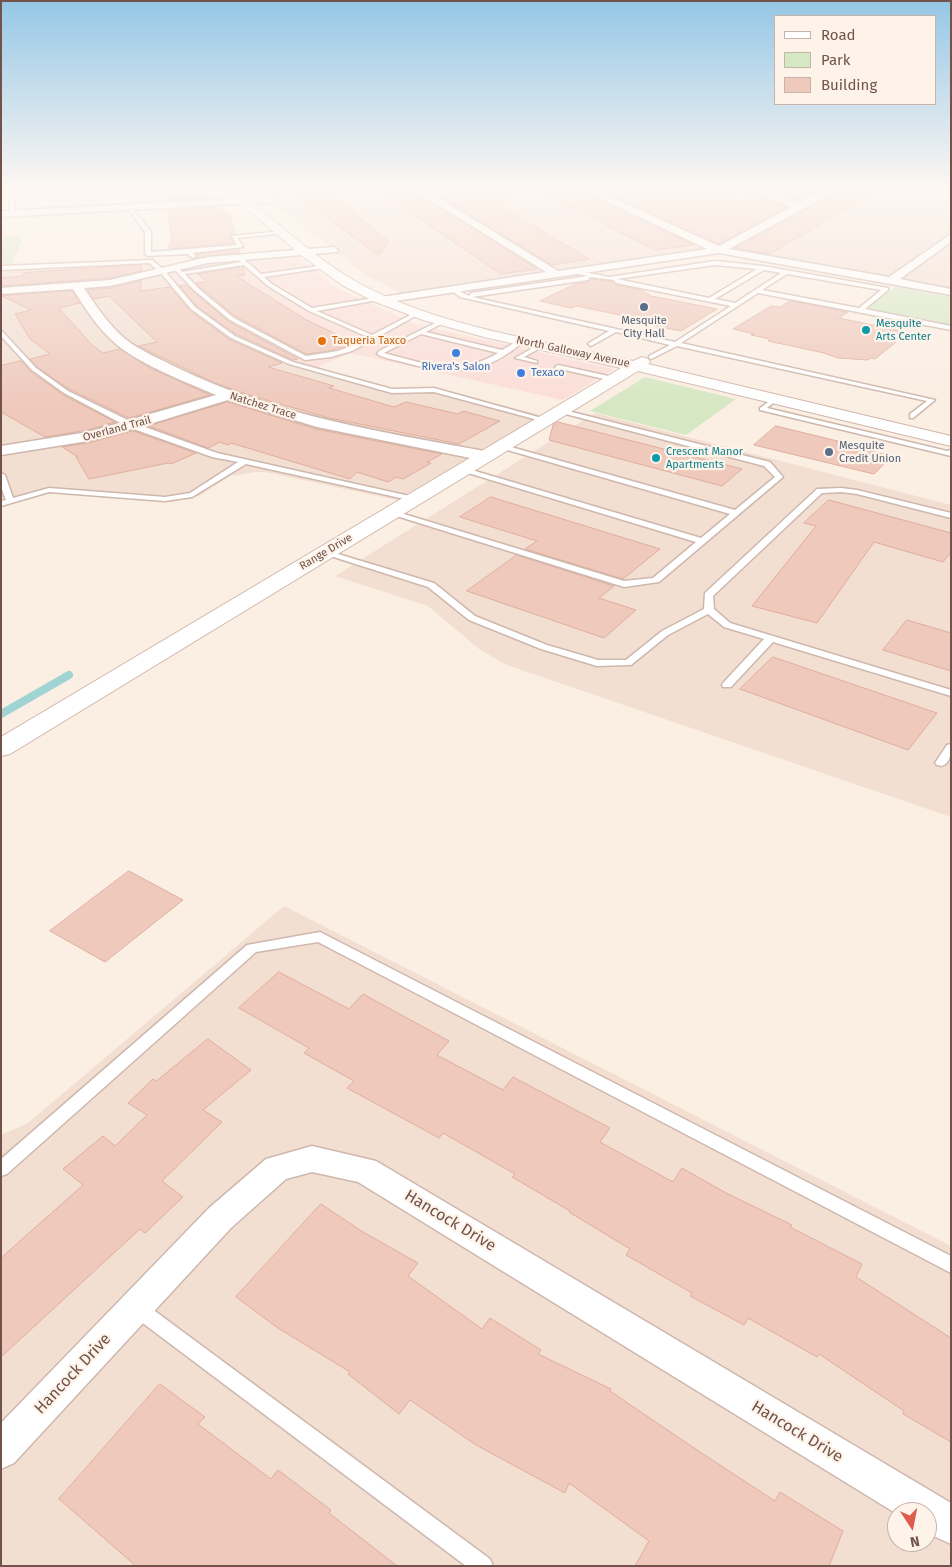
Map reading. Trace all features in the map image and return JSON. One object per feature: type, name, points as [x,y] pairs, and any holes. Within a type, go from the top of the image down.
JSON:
[{"type":"main road","name":"North Galloway Avenue","points":[[318,261],[347,282],[380,299],[443,321],[540,346],[636,366],[951,441]]},
{"type":"main road","name":"North Galloway Avenue","points":[[366,276],[406,296],[588,357],[651,357],[951,424]]},
{"type":"main road","name":"Range Drive","points":[[1,748],[651,357]]},
{"type":"street","points":[[1,291],[77,287],[110,283],[162,271],[179,270],[200,262],[218,261]]},
{"type":"street","points":[[537,261],[558,274]]},
{"type":"street","points":[[380,299],[458,293],[558,274],[646,261]]},
{"type":"street","points":[[781,261],[951,292]]},
{"type":"street","points":[[891,281],[918,261]]},
{"type":"street","name":"Natchez Trace","points":[[77,287],[102,323],[128,346],[179,374],[229,396],[298,417],[371,434],[493,451]]},
{"type":"street","name":"Overland Trail","points":[[4,448],[78,439],[229,396]]},
{"type":"street","name":"Hancock Drive","points":[[1,1450],[220,1218],[277,1168],[312,1159],[365,1170],[951,1525]]},
{"type":"lane","points":[[1,268],[147,261]]},
{"type":"lane","points":[[150,261],[162,271],[201,314],[233,336],[290,363],[392,391],[434,390],[766,464],[779,478],[656,580],[624,584],[391,513]]},
{"type":"lane","points":[[179,270],[235,261]]},
{"type":"lane","points":[[243,261],[270,285],[311,310],[372,337]]},
{"type":"lane","points":[[608,279],[715,263],[763,268],[886,290],[860,310]]},
{"type":"lane","points":[[260,276],[324,266]]},
{"type":"lane","points":[[710,300],[763,268]]},
{"type":"lane","points":[[179,270],[196,289],[232,319],[305,358],[318,358],[365,344],[372,337],[418,313]]},
{"type":"lane","points":[[574,272],[593,278]]},
{"type":"lane","points":[[651,357],[676,344],[786,272]]},
{"type":"lane","points":[[458,293],[593,278],[608,279],[736,305]]},
{"type":"lane","points":[[757,291],[951,328]]},
{"type":"lane","points":[[458,293],[676,344],[932,400],[913,416]]},
{"type":"lane","points":[[311,310],[380,299]]},
{"type":"lane","points":[[443,321],[380,354],[436,367],[472,368],[521,341]]},
{"type":"lane","points":[[575,371],[615,330]]},
{"type":"lane","points":[[1,332],[34,369],[66,392],[131,425],[215,455],[414,499]]},
{"type":"lane","points":[[420,332],[503,352]]},
{"type":"lane","points":[[535,362],[518,358],[540,346]]},
{"type":"lane","points":[[558,367],[613,380]]},
{"type":"lane","points":[[775,399],[762,410],[949,454],[951,452]]},
{"type":"lane","points":[[493,451],[737,513]]},
{"type":"lane","points":[[1,504],[49,490],[165,499],[192,495],[244,462]]},
{"type":"lane","points":[[462,470],[702,541]]},
{"type":"lane","points":[[1,476],[10,501]]},
{"type":"lane","points":[[951,516],[857,492],[842,490],[820,491],[708,595],[709,610],[727,625],[951,693]]},
{"type":"lane","points":[[325,553],[431,585],[472,618],[544,647],[597,663],[628,663],[665,633],[709,610]]},
{"type":"lane","points":[[727,685],[771,638]]},
{"type":"lane","points":[[941,763],[951,747]]},
{"type":"lane","points":[[1,1169],[252,948],[320,937],[951,1265]]},
{"type":"lane","points":[[136,1307],[484,1566]]},
{"type":"shaded area","points":[[107,261],[157,261],[196,302],[236,333],[291,360],[394,388],[435,388],[544,416],[401,501],[265,472],[256,472],[230,476],[199,496],[171,502],[53,493],[1,506],[1,266]]},
{"type":"shaded area","points":[[229,261],[303,261],[337,288],[415,324],[614,369],[563,400],[350,353],[316,368],[289,359],[202,311],[169,274]]},
{"type":"shaded area","points":[[348,261],[643,261],[406,296],[367,276]]},
{"type":"shaded area","points":[[782,261],[951,261],[951,291]]},
{"type":"shaded area","points":[[595,413],[951,505],[951,817],[507,665],[479,649],[428,606],[335,576]]},
{"type":"shaded area","points":[[284,906],[951,1246],[951,1566],[1,1566],[1,1135],[28,1123]]},
{"type":"green space","points":[[1,261],[13,261],[12,264],[1,264]]},
{"type":"green space","points":[[895,287],[951,297],[951,326],[877,312],[869,307]]},
{"type":"green space","points":[[645,377],[736,399],[686,435],[590,411]]},
{"type":"building","points":[[482,261],[525,261],[537,269],[501,274]]},
{"type":"building","points":[[546,261],[576,261],[552,265]]},
{"type":"building","points":[[141,265],[141,271],[110,278],[1,286],[1,278],[23,276],[24,273]]},
{"type":"building","points":[[243,267],[245,275],[236,276],[305,319],[354,343],[329,351],[306,354],[235,316],[196,283],[207,282],[198,274]]},
{"type":"building","name":"Mesquite City Hall","points":[[591,279],[613,282],[616,285],[641,290],[651,296],[717,309],[681,331],[645,324],[650,321],[576,306],[571,308],[540,301],[575,284],[588,282]]},
{"type":"building","points":[[141,281],[141,291],[170,287],[190,311],[230,340],[282,363],[268,367],[334,386],[329,388],[394,407],[406,402],[458,414],[463,411],[500,421],[459,444],[329,418],[252,396],[215,383],[138,346],[157,342],[109,296],[94,299],[87,290],[110,288]]},
{"type":"building","points":[[186,285],[229,322],[298,359],[293,360],[236,334],[196,306],[180,286]]},
{"type":"building","points":[[72,291],[80,303],[59,308],[93,346],[103,353],[120,349],[150,368],[210,395],[129,418],[69,389],[37,367],[30,359],[50,354],[30,339],[15,314],[31,310],[2,296]]},
{"type":"building","name":"Mesquite Arts Center","points":[[790,301],[848,312],[839,318],[901,331],[889,340],[896,342],[875,359],[871,358],[868,360],[838,358],[824,353],[768,341],[770,339],[733,329],[771,306],[780,307]]},
{"type":"building","points":[[21,361],[31,372],[63,395],[115,422],[88,430],[45,437],[1,412],[1,366]]},
{"type":"building","points":[[228,402],[316,429],[442,454],[427,462],[431,463],[403,479],[396,477],[388,482],[357,472],[350,479],[231,443],[228,445],[220,442],[208,448],[149,426]]},
{"type":"building","name":"Crescent Manor Apartments","points":[[558,422],[742,469],[722,486],[549,440],[553,425]]},
{"type":"building","name":"Mesquite Credit Union","points":[[776,426],[892,456],[874,474],[754,445]]},
{"type":"building","points":[[133,431],[196,453],[171,464],[168,463],[89,479],[76,457],[78,457],[62,447],[88,443]]},
{"type":"building","points":[[491,497],[660,549],[623,579],[525,549],[537,541],[460,517]]},
{"type":"building","points":[[829,500],[951,533],[951,552],[943,562],[874,542],[817,623],[752,606],[816,526],[804,523]]},
{"type":"building","points":[[517,555],[614,586],[599,598],[636,610],[604,638],[467,591]]},
{"type":"building","points":[[907,620],[951,633],[951,671],[883,650]]},
{"type":"building","points":[[773,657],[937,713],[908,750],[740,689]]},
{"type":"building","points":[[129,871],[183,900],[105,962],[50,931]]},
{"type":"building","points":[[279,972],[349,1009],[363,994],[449,1041],[437,1055],[503,1090],[513,1077],[610,1128],[600,1142],[673,1182],[682,1168],[862,1264],[856,1277],[951,1338],[951,1442],[903,1414],[904,1411],[819,1354],[817,1357],[748,1318],[744,1325],[690,1296],[692,1293],[626,1255],[630,1249],[512,1177],[515,1174],[443,1133],[439,1138],[347,1088],[354,1081],[304,1053],[309,1048],[239,1008]]},
{"type":"building","points":[[208,1039],[251,1070],[203,1110],[222,1122],[162,1181],[183,1197],[145,1233],[140,1229],[1,1357],[1,1258],[83,1185],[63,1169],[103,1136],[115,1146],[147,1115],[128,1103],[153,1079],[156,1081]]},
{"type":"building","points":[[321,1204],[363,1232],[418,1263],[408,1276],[482,1329],[490,1318],[541,1350],[538,1354],[611,1389],[610,1391],[775,1501],[780,1492],[843,1531],[829,1566],[635,1566],[649,1541],[569,1483],[565,1493],[476,1445],[410,1400],[399,1414],[348,1374],[350,1372],[278,1328],[236,1297]]},
{"type":"building","points":[[160,1384],[205,1417],[198,1424],[271,1479],[278,1470],[331,1510],[329,1513],[397,1566],[136,1566],[59,1499]]},
{"type":"waterway","points":[[1,714],[69,675]]},
{"type":"place","name":"Mesquite City Hall","points":[[644,307]]},
{"type":"place","name":"Mesquite Arts Center","points":[[866,330]]},
{"type":"place","name":"Taqueria Taxco","points":[[322,341]]},
{"type":"place","name":"Rivera's Salon","points":[[456,353]]},
{"type":"place","name":"Texaco","points":[[521,373]]},
{"type":"place","name":"Mesquite Credit Union","points":[[829,452]]},
{"type":"place","name":"Crescent Manor Apartments","points":[[656,458]]}]
